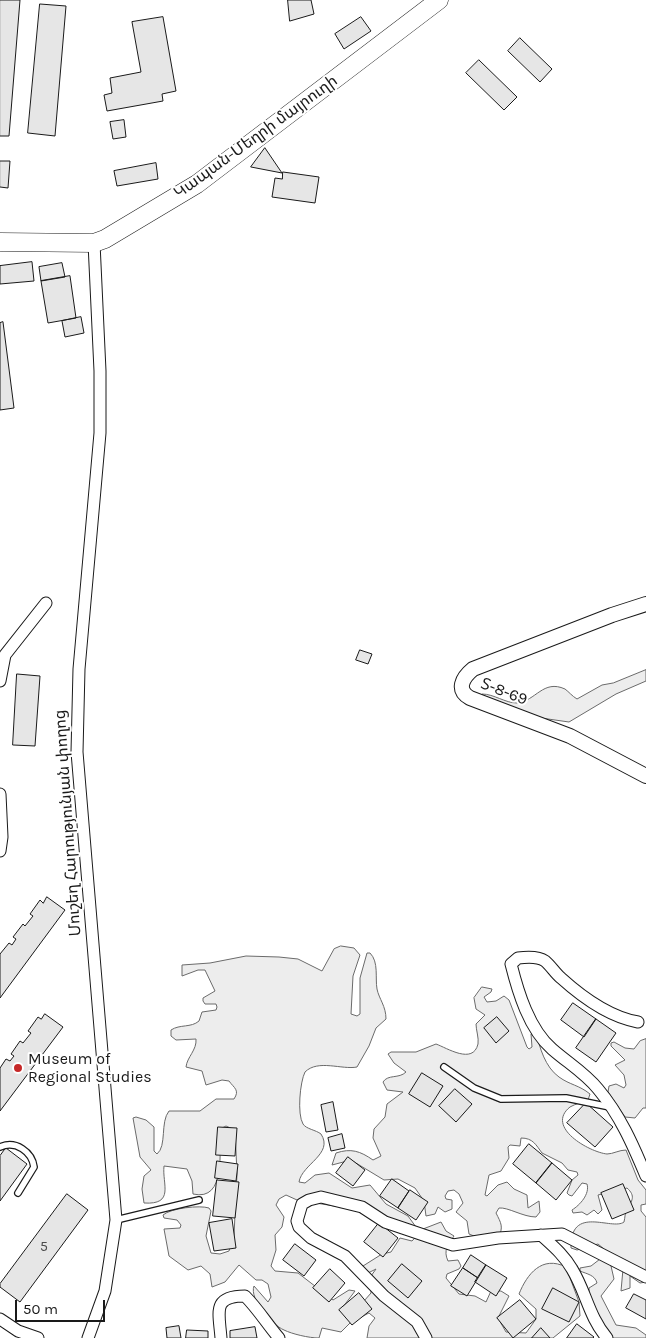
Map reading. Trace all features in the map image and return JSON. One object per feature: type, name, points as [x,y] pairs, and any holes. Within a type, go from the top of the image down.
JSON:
[{"type":"main road","name":"Կապան-Մեղրի մայրուղի","points":[[0,242],[94,243],[105,239],[197,184],[439,0]]},
{"type":"street","name":"Մուշեղ Հարությունյան փողոց","points":[[88,1338],[105,1291],[116,1220],[77,752],[79,669],[100,433],[100,371],[94,243]]},
{"type":"street","points":[[0,681],[5,655],[46,603]]},
{"type":"street","name":"Տ-8-69","points":[[646,604],[612,614],[472,670],[464,676],[461,687],[464,694],[470,698],[570,736],[646,776]]},
{"type":"street","points":[[0,794],[2,837],[0,851]]},
{"type":"street","points":[[638,1022],[625,1020],[607,1011],[570,987],[544,961],[533,957],[518,958],[512,964],[521,1000],[537,1030],[550,1048],[582,1072],[612,1108],[630,1139],[646,1176]]},
{"type":"street","points":[[426,1338],[417,1322],[384,1296],[345,1256],[311,1238],[299,1227],[297,1221],[302,1204],[321,1197],[362,1208],[385,1222],[453,1245],[498,1238],[562,1234],[646,1277]]},
{"type":"street","points":[[541,1235],[559,1251],[572,1268],[596,1324],[607,1338]]},
{"type":"street","points":[[221,1338],[220,1317],[222,1303],[231,1296],[245,1296],[258,1308],[264,1321],[279,1338]]},
{"type":"street","points":[[0,1319],[18,1331],[38,1338]]},
{"type":"lane","points":[[444,1067],[474,1088],[501,1099],[566,1098],[612,1108]]},
{"type":"lane","points":[[0,1147],[9,1145],[26,1150],[33,1157],[34,1167],[18,1193]]},
{"type":"lane","points":[[116,1220],[200,1200]]},
{"type":"shaded area","points":[[646,670],[646,681],[616,694],[569,722],[541,718],[480,697],[482,694],[486,694],[508,702],[517,703],[529,699],[545,689],[557,687],[565,689],[577,699],[602,685],[613,683]]},
{"type":"shaded area","points":[[341,946],[354,948],[360,955],[353,976],[351,1014],[357,1016],[360,1014],[360,978],[367,953],[370,953],[375,961],[377,989],[385,1010],[386,1019],[376,1028],[369,1046],[357,1067],[323,1065],[310,1068],[305,1072],[300,1098],[301,1119],[304,1126],[321,1134],[324,1141],[321,1153],[301,1176],[299,1182],[305,1183],[315,1175],[329,1173],[352,1188],[370,1185],[386,1204],[408,1216],[416,1227],[381,1221],[353,1209],[297,1200],[286,1195],[279,1199],[276,1205],[284,1217],[282,1227],[275,1235],[276,1250],[271,1266],[275,1271],[298,1273],[333,1300],[349,1290],[355,1291],[343,1307],[364,1301],[371,1293],[371,1276],[376,1269],[368,1273],[361,1269],[363,1266],[382,1254],[391,1252],[400,1238],[412,1241],[423,1229],[441,1222],[446,1231],[454,1236],[446,1251],[448,1261],[458,1260],[461,1266],[459,1269],[447,1274],[446,1278],[459,1294],[475,1296],[486,1302],[491,1291],[501,1291],[509,1296],[498,1318],[506,1332],[526,1333],[536,1319],[536,1309],[519,1294],[526,1280],[536,1268],[550,1263],[566,1267],[579,1302],[580,1316],[553,1338],[367,1338],[369,1326],[375,1318],[369,1313],[351,1322],[341,1332],[322,1328],[319,1338],[301,1336],[284,1330],[268,1317],[258,1304],[253,1291],[254,1286],[268,1302],[271,1297],[268,1284],[262,1280],[256,1280],[239,1265],[225,1282],[212,1287],[210,1274],[201,1266],[188,1270],[169,1256],[164,1229],[180,1228],[181,1225],[177,1220],[164,1218],[163,1215],[179,1209],[193,1207],[205,1207],[211,1211],[206,1236],[211,1253],[220,1254],[229,1251],[234,1235],[237,1174],[235,1130],[226,1126],[220,1129],[219,1172],[211,1190],[204,1194],[193,1194],[192,1181],[187,1169],[164,1166],[165,1192],[163,1197],[160,1201],[154,1203],[144,1203],[142,1189],[144,1176],[151,1170],[140,1157],[133,1118],[146,1120],[154,1127],[154,1151],[157,1154],[162,1145],[166,1116],[169,1111],[200,1111],[216,1099],[234,1099],[236,1093],[236,1089],[229,1081],[222,1080],[206,1085],[202,1071],[186,1067],[195,1047],[196,1039],[176,1040],[171,1036],[171,1030],[196,1023],[199,1021],[202,1012],[216,1010],[217,1007],[216,1004],[205,1004],[203,1001],[203,998],[215,991],[205,970],[198,970],[182,976],[182,965],[210,963],[246,956],[279,957],[298,959],[322,971],[334,949]]},
{"type":"shaded area","points":[[482,987],[492,989],[484,997],[487,1002],[496,1001],[504,996],[509,1000],[529,1049],[532,1047],[531,1034],[536,1033],[544,1057],[554,1073],[563,1080],[590,1094],[588,1100],[570,1107],[564,1115],[563,1122],[566,1130],[581,1144],[599,1152],[609,1154],[626,1150],[638,1180],[646,1190],[646,1204],[641,1205],[641,1211],[646,1217],[646,1282],[640,1283],[630,1276],[630,1288],[621,1291],[623,1269],[615,1261],[611,1266],[614,1279],[601,1296],[616,1325],[636,1328],[646,1335],[646,1338],[602,1338],[589,1292],[589,1288],[597,1283],[593,1276],[580,1271],[580,1268],[591,1266],[604,1256],[604,1249],[598,1244],[577,1250],[571,1248],[572,1235],[577,1227],[584,1223],[618,1224],[624,1222],[626,1210],[632,1198],[632,1194],[627,1188],[598,1195],[602,1210],[598,1214],[594,1210],[587,1215],[582,1212],[573,1213],[572,1210],[586,1195],[587,1184],[582,1183],[572,1196],[569,1195],[567,1193],[572,1180],[578,1175],[577,1172],[568,1170],[562,1163],[542,1153],[531,1141],[521,1138],[520,1146],[510,1145],[508,1147],[509,1158],[501,1171],[489,1175],[485,1195],[487,1196],[498,1185],[507,1182],[514,1189],[527,1195],[528,1208],[539,1201],[540,1212],[536,1217],[531,1217],[499,1208],[496,1213],[501,1225],[500,1234],[498,1238],[484,1240],[469,1234],[467,1221],[456,1212],[463,1203],[459,1194],[454,1190],[448,1191],[445,1196],[446,1199],[452,1200],[452,1209],[445,1212],[438,1207],[435,1214],[426,1216],[424,1201],[415,1188],[398,1179],[384,1180],[351,1160],[332,1165],[336,1153],[341,1151],[355,1151],[373,1160],[381,1156],[373,1138],[374,1129],[385,1117],[387,1104],[403,1092],[387,1090],[383,1082],[388,1078],[406,1072],[394,1063],[388,1054],[391,1052],[416,1052],[436,1044],[465,1054],[475,1050],[478,1044],[476,1024],[485,1015],[476,1009],[474,998]]},
{"type":"shaded area","points":[[646,1039],[646,1108],[643,1108],[635,1118],[625,1117],[608,1092],[609,1086],[616,1084],[624,1088],[626,1085],[624,1075],[615,1065],[625,1060],[611,1046],[611,1043],[614,1042],[625,1048],[634,1049],[640,1041]]},
{"type":"building","points":[[0,0],[20,0],[9,136],[0,136]]},
{"type":"building","points":[[288,0],[311,0],[314,14],[290,21]]},
{"type":"building","points":[[40,4],[66,6],[55,136],[28,133]]},
{"type":"building","points":[[163,17],[176,91],[162,94],[163,101],[107,111],[104,95],[112,93],[110,78],[141,72],[132,22]]},
{"type":"building","points":[[361,17],[371,31],[344,49],[335,34]]},
{"type":"building","points":[[520,38],[552,69],[540,82],[508,51]]},
{"type":"building","points":[[479,60],[517,97],[504,110],[466,73]]},
{"type":"building","points":[[124,120],[126,137],[113,139],[110,122]]},
{"type":"building","points":[[265,148],[282,173],[251,167]]},
{"type":"building","points":[[0,161],[10,161],[8,188],[0,187]]},
{"type":"building","points":[[156,163],[158,179],[117,186],[114,171]]},
{"type":"building","points":[[283,172],[319,177],[315,203],[272,197],[275,178],[282,179]]},
{"type":"building","points":[[32,262],[34,281],[0,284],[0,266]]},
{"type":"building","points":[[62,263],[65,277],[41,281],[39,267]]},
{"type":"building","points":[[70,276],[76,318],[48,323],[41,281]]},
{"type":"building","points":[[81,317],[84,333],[65,337],[62,321]]},
{"type":"building","points":[[3,322],[14,408],[0,410],[0,323]]},
{"type":"building","points":[[360,650],[372,654],[368,664],[356,660]]},
{"type":"building","points":[[17,674],[40,676],[35,746],[13,745]]},
{"type":"building","points":[[47,897],[65,910],[0,998],[0,954],[9,943],[12,945],[16,939],[13,937],[23,924],[25,926],[33,916],[30,914],[40,900],[43,903]]},
{"type":"building","points":[[573,1003],[596,1019],[584,1037],[561,1020]]},
{"type":"building","points":[[45,1014],[63,1027],[0,1111],[0,1068],[6,1059],[10,1061],[14,1056],[11,1054],[20,1041],[23,1043],[31,1033],[28,1031],[38,1017],[41,1019]]},
{"type":"building","points":[[497,1017],[509,1031],[496,1043],[484,1028]]},
{"type":"building","points":[[596,1019],[616,1033],[596,1062],[576,1048]]},
{"type":"building","points":[[422,1073],[443,1086],[430,1107],[409,1094]]},
{"type":"building","points":[[455,1089],[472,1104],[456,1122],[439,1106]]},
{"type":"building","points":[[333,1102],[338,1130],[326,1132],[321,1105]]},
{"type":"building","points":[[586,1103],[613,1127],[595,1147],[567,1123]]},
{"type":"building","points":[[218,1127],[237,1128],[235,1156],[216,1155]]},
{"type":"building","points":[[342,1134],[345,1148],[331,1151],[328,1138]]},
{"type":"building","points":[[529,1144],[552,1163],[536,1183],[513,1164]]},
{"type":"building","points":[[6,1148],[27,1164],[0,1201],[0,1156]]},
{"type":"building","points":[[348,1157],[365,1170],[353,1186],[336,1173]]},
{"type":"building","points":[[217,1161],[238,1164],[236,1181],[215,1178]]},
{"type":"building","points":[[552,1163],[572,1180],[556,1200],[536,1183]]},
{"type":"building","points":[[392,1179],[409,1191],[398,1208],[380,1196]]},
{"type":"building","points":[[217,1180],[239,1182],[235,1218],[213,1216]]},
{"type":"building","points":[[623,1184],[634,1210],[612,1219],[601,1193]]},
{"type":"building","points":[[410,1190],[428,1202],[416,1220],[398,1208]]},
{"type":"building","points":[[67,1194],[88,1210],[20,1302],[0,1287],[0,1284]]},
{"type":"building","points":[[232,1219],[236,1248],[214,1251],[209,1223]]},
{"type":"building","points":[[379,1223],[398,1238],[383,1257],[364,1242]]},
{"type":"building","points":[[295,1244],[316,1260],[304,1276],[283,1260]]},
{"type":"building","points":[[471,1255],[486,1265],[478,1278],[463,1268]]},
{"type":"building","points":[[402,1264],[422,1281],[408,1298],[388,1281]]},
{"type":"building","points":[[486,1265],[507,1278],[496,1296],[475,1282]]},
{"type":"building","points":[[463,1268],[478,1278],[467,1296],[451,1286]]},
{"type":"building","points":[[330,1269],[345,1283],[329,1302],[313,1288]]},
{"type":"building","points":[[553,1288],[579,1302],[569,1322],[542,1309]]},
{"type":"building","points":[[359,1293],[372,1309],[352,1325],[339,1310]]},
{"type":"building","points":[[634,1294],[646,1300],[646,1319],[626,1308]]},
{"type":"building","points":[[520,1300],[536,1319],[513,1338],[497,1318]]},
{"type":"building","points":[[577,1324],[594,1337],[567,1338]]},
{"type":"building","points":[[179,1326],[181,1338],[167,1338],[166,1328]]},
{"type":"building","points":[[255,1327],[257,1338],[230,1338],[230,1331]]},
{"type":"building","points":[[541,1328],[550,1338],[532,1338]]},
{"type":"building","points":[[187,1330],[208,1331],[208,1338],[186,1338]]},
{"type":"place","name":"Museum of Regional Studies","points":[[18,1068]]}]
